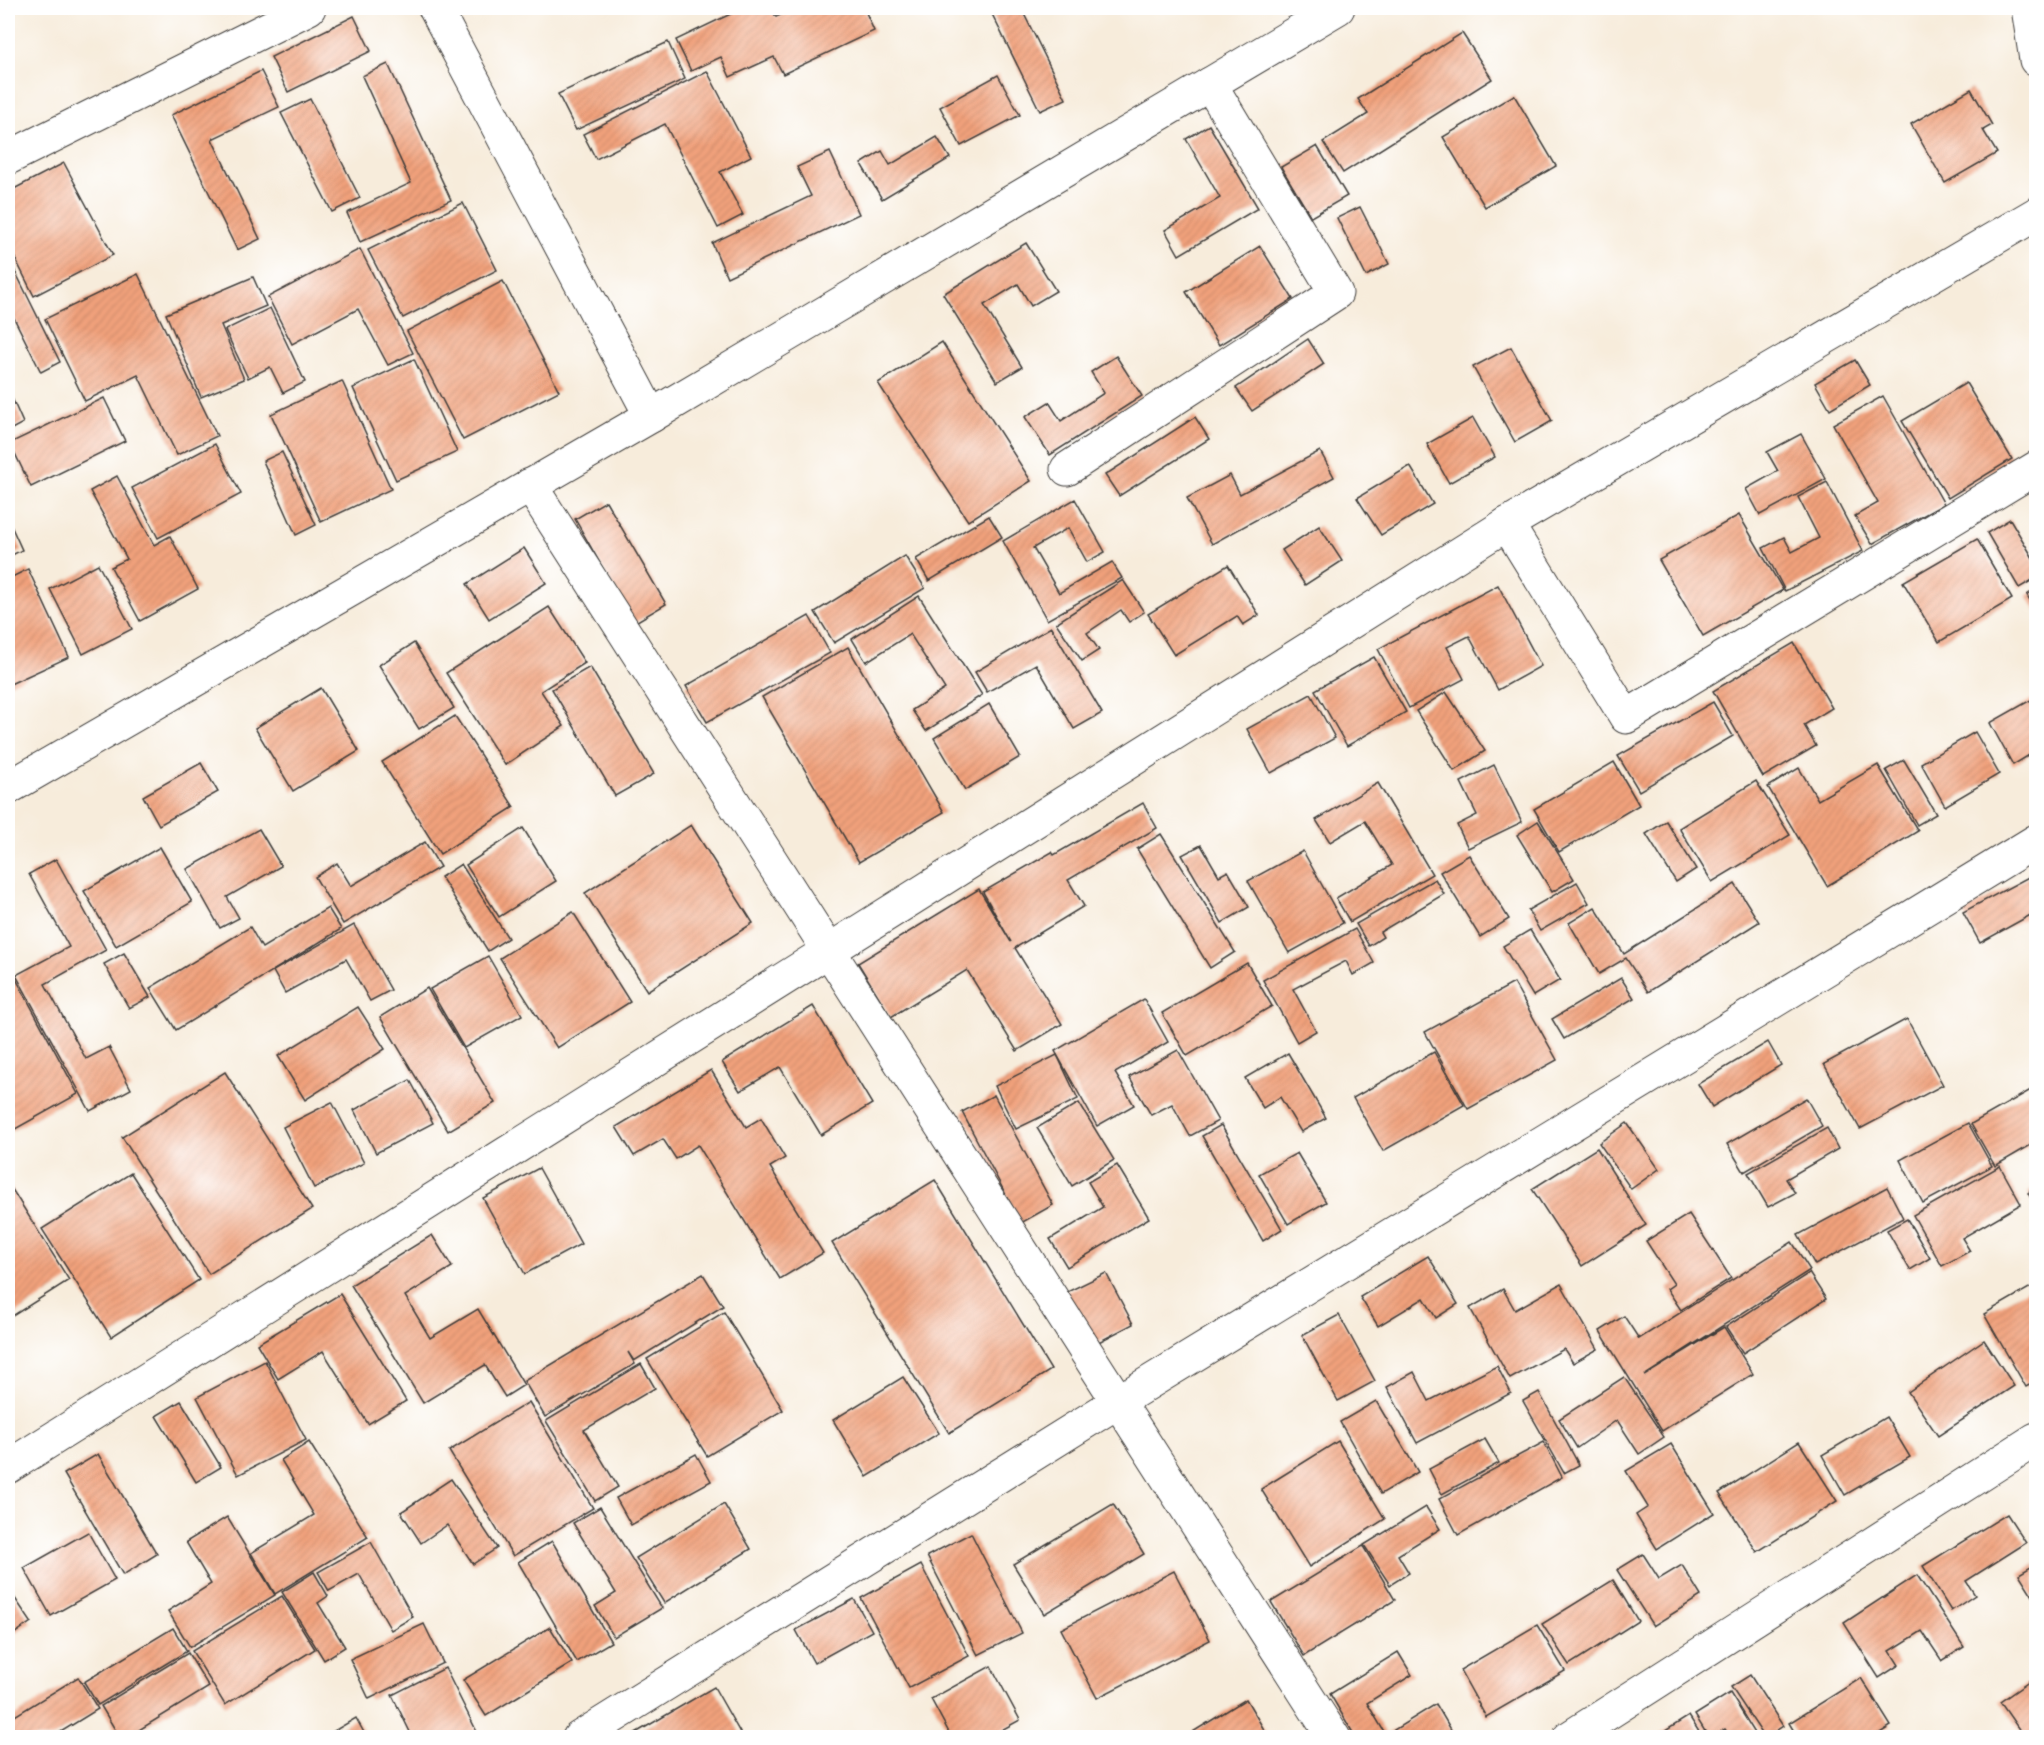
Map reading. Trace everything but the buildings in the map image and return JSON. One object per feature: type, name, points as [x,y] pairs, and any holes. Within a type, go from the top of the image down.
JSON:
[{"type":"street","points":[[8,158],[309,8]]},
{"type":"street","points":[[435,8],[651,416]]},
{"type":"street","points":[[9,783],[651,416],[1338,8]]},
{"type":"street","points":[[2028,8],[2037,60]]},
{"type":"street","points":[[1067,469],[1336,293],[1210,84]]},
{"type":"street","points":[[8,1467],[1507,524],[2037,214]]},
{"type":"street","points":[[1507,524],[1626,717],[2037,468]]},
{"type":"street","points":[[530,485],[1334,1737]]},
{"type":"street","points":[[579,1737],[1119,1401],[2037,841]]},
{"type":"street","points":[[1569,1737],[2037,1439]]}]
